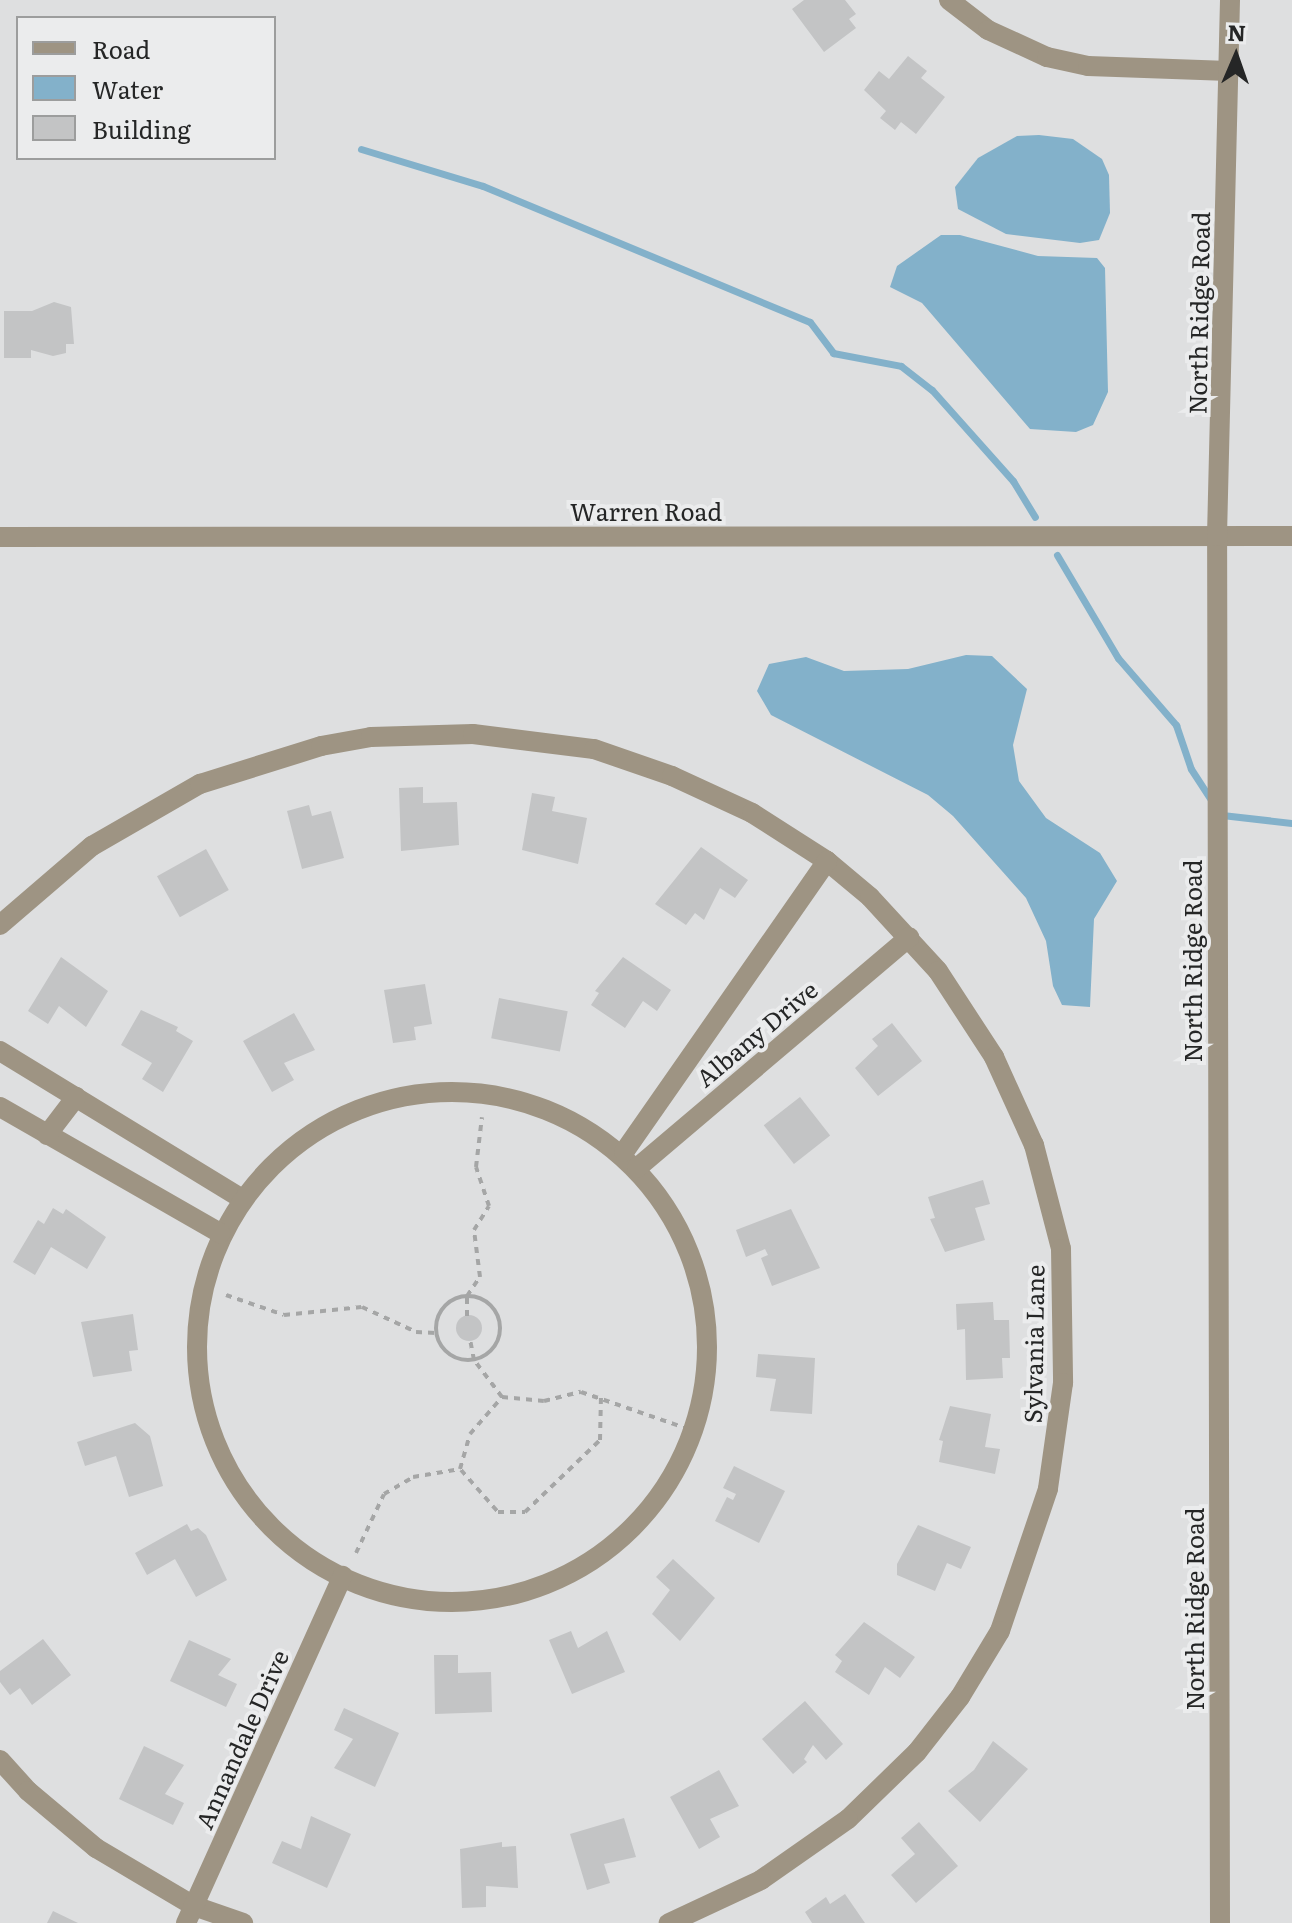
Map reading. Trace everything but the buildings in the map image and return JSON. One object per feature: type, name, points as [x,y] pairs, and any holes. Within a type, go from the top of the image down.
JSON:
[{"type":"street","points":[[949,0],[988,30],[1047,57],[1088,66],[1229,71]]},
{"type":"street","name":"North Ridge Road","points":[[1220,1923],[1217,536],[1230,0]]},
{"type":"street","name":"Warren Road","points":[[0,537],[1292,536]]},
{"type":"street","name":"Sylvania Lane","points":[[0,925],[92,846],[187,791],[255,763],[371,737],[473,734],[594,749],[672,776],[752,813],[827,861],[909,937],[994,1057],[1034,1145],[1061,1249],[1063,1383],[1048,1489],[1000,1631],[960,1697],[917,1752],[848,1819],[761,1880],[669,1923]]},
{"type":"street","name":"Albany Drive","points":[[630,1160],[827,861]]},
{"type":"street","name":"Albany Drive","points":[[630,1160],[909,937]]},
{"type":"street","points":[[0,1051],[241,1198]]},
{"type":"street","points":[[451,1093],[499,1097],[545,1109],[630,1160],[676,1221],[699,1275],[709,1333],[705,1391],[694,1431],[659,1498],[619,1541],[570,1573],[515,1594],[457,1601],[399,1595],[343,1576],[295,1549],[243,1496],[211,1436],[196,1369],[196,1329],[202,1287],[220,1233],[241,1198],[272,1162],[314,1134],[357,1112],[403,1098],[451,1093]]},
{"type":"street","points":[[47,1135],[76,1097]]},
{"type":"street","points":[[0,1107],[220,1233]]},
{"type":"street","name":"Annandale Drive","points":[[190,1914],[343,1576]]},
{"type":"street","points":[[0,1760],[28,1791],[96,1848],[190,1914],[243,1923]]},
{"type":"path","points":[[467,1296],[487,1302],[501,1330],[493,1350],[474,1360],[454,1357],[436,1333],[440,1312],[467,1296],[480,1277],[474,1230],[489,1206],[476,1167],[482,1117]]},
{"type":"path","points":[[226,1295],[284,1315],[362,1307],[416,1332],[436,1333]]},
{"type":"path","points":[[467,1296],[467,1316]]},
{"type":"path","points":[[470,1340],[474,1360],[502,1397],[544,1401],[581,1392],[601,1396],[694,1431]]},
{"type":"path","points":[[460,1469],[498,1512],[525,1512],[600,1440],[601,1396]]},
{"type":"path","points":[[460,1469],[470,1434],[502,1397]]},
{"type":"path","points":[[356,1553],[392,1487],[413,1477],[460,1469]]},
{"type":"water","points":[[1017,136],[1073,139],[1102,159],[1109,175],[1110,213],[1099,240],[1080,243],[1006,234],[958,209],[955,187],[978,158]]},
{"type":"water","points":[[941,235],[960,235],[1038,256],[1097,258],[1105,268],[1108,392],[1093,425],[1076,432],[1030,429],[922,303],[890,287],[897,266]]},
{"type":"water","points":[[966,655],[992,656],[1027,689],[1013,745],[1019,781],[1046,818],[1100,853],[1117,881],[1094,919],[1090,1007],[1062,1005],[1053,986],[1046,941],[1026,898],[953,816],[928,795],[771,715],[757,691],[769,664],[806,657],[844,671],[908,669]]},
{"type":"waterway","points":[[361,149],[483,186],[810,322],[833,353],[901,366],[932,390],[1013,481],[1035,517]]},
{"type":"waterway","points":[[1057,555],[1118,658],[1176,725],[1191,769],[1212,801]]},
{"type":"waterway","points":[[1222,815],[1292,823]]}]
